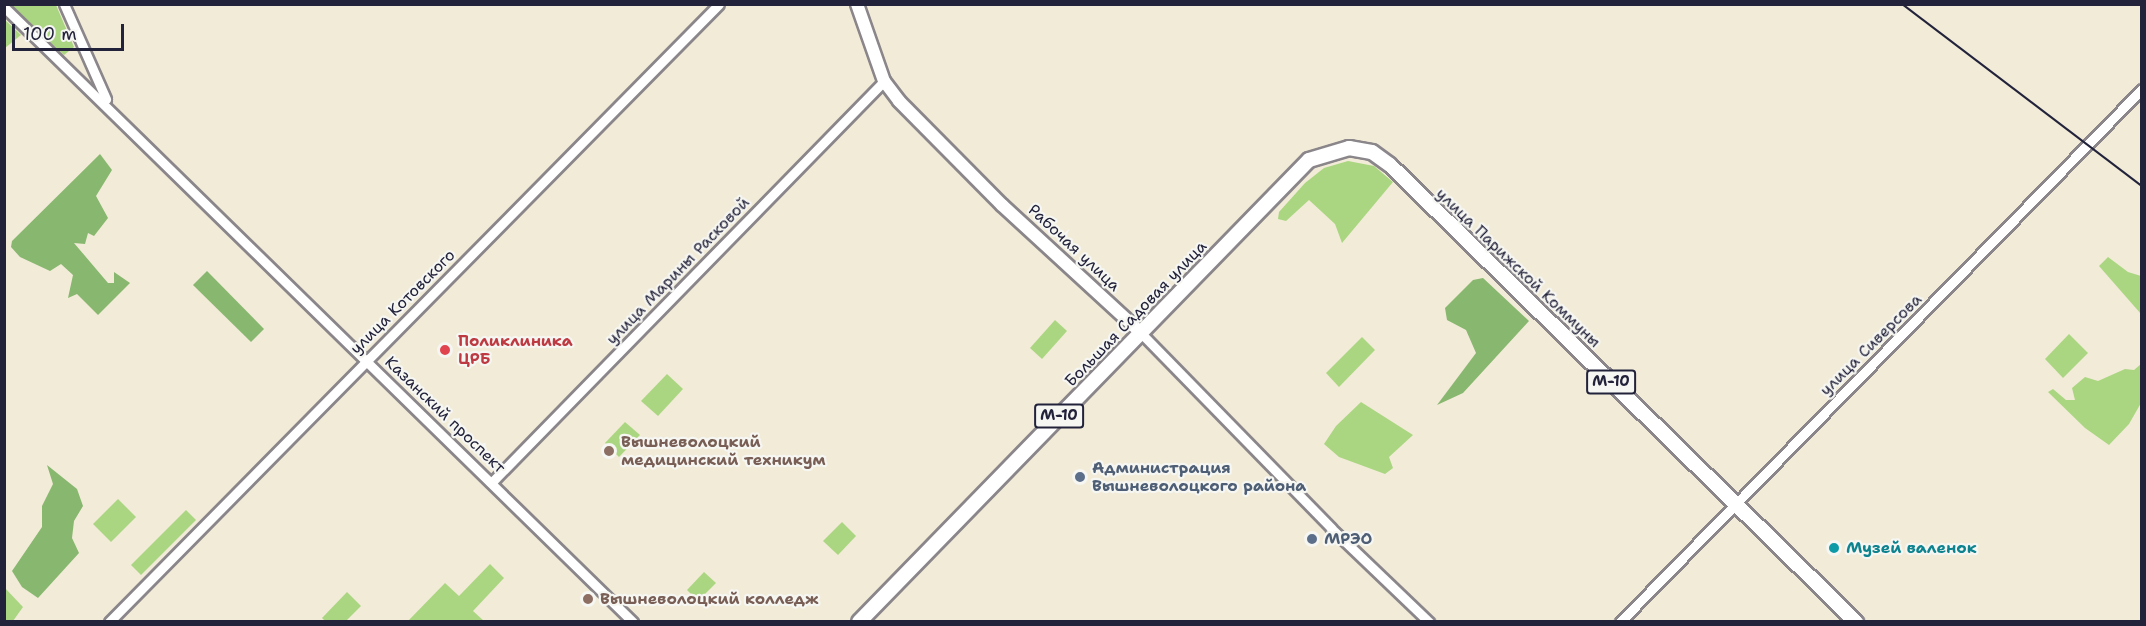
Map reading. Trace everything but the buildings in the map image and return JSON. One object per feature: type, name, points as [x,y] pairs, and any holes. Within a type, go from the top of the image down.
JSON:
[{"type":"highway","name":"Большая Садовая улица","points":[[859,621],[1309,160],[1346,148]]},
{"type":"highway","name":"улица Парижской Коммуны","points":[[1346,148],[1369,151],[1390,165],[1735,503]]},
{"type":"highway","name":"М-10","points":[[1735,503],[1856,621]]},
{"type":"main road","name":"Рабочая улица","points":[[857,4],[884,81],[921,125],[1002,205],[1141,333]]},
{"type":"street","name":"Казанский проспект","points":[[64,4],[108,104]]},
{"type":"street","name":"улица Котовского","points":[[109,621],[719,4]]},
{"type":"street","name":"Казанский проспект","points":[[4,7],[108,104],[633,621]]},
{"type":"street","name":"улица Марины Расковой","points":[[492,482],[884,81]]},
{"type":"street","name":"улица Сиверсова","points":[[1620,621],[2142,88]]},
{"type":"street","name":"Рабочая улица","points":[[1141,333],[1331,528],[1429,621]]},
{"type":"green space","points":[[10,5],[56,5],[74,47],[64,55]]},
{"type":"green space","points":[[4,19],[21,35],[5,48],[4,48]]},
{"type":"green space","points":[[100,154],[112,170],[96,196],[108,218],[94,236],[88,233],[85,244],[74,243],[108,283],[114,283],[114,272],[130,283],[98,315],[77,294],[68,298],[73,275],[61,264],[50,271],[20,257],[11,247],[12,241]]},
{"type":"green space","points":[[1348,161],[1374,166],[1393,182],[1342,243],[1335,224],[1309,200],[1286,221],[1278,219],[1279,212],[1305,183],[1324,168]]},
{"type":"green space","points":[[2108,257],[2128,272],[2141,276],[2141,314],[2099,266]]},
{"type":"green space","points":[[207,271],[264,329],[251,342],[193,285]]},
{"type":"green space","points":[[1483,278],[1529,321],[1463,393],[1437,405],[1476,353],[1466,330],[1447,320],[1445,308],[1473,280]]},
{"type":"green space","points":[[1055,320],[1067,331],[1042,359],[1030,348]]},
{"type":"green space","points":[[2069,334],[2088,353],[2063,378],[2045,359]]},
{"type":"green space","points":[[1362,337],[1375,350],[1339,387],[1326,373]]},
{"type":"green space","points":[[2141,364],[2141,403],[2129,424],[2109,445],[2085,428],[2048,392],[2053,389],[2066,400],[2075,400],[2072,388],[2085,377],[2098,381],[2125,369],[2134,370]]},
{"type":"green space","points":[[667,374],[683,389],[658,416],[641,401]]},
{"type":"green space","points":[[1361,402],[1413,435],[1389,457],[1393,468],[1385,474],[1339,457],[1324,444],[1336,426]]},
{"type":"green space","points":[[625,422],[640,435],[619,457],[605,443]]},
{"type":"green space","points":[[47,465],[77,489],[83,506],[74,521],[72,538],[79,553],[38,598],[22,587],[12,571],[42,527],[42,506],[53,484]]},
{"type":"green space","points":[[118,499],[136,517],[111,542],[93,524]]},
{"type":"green space","points":[[186,510],[196,520],[141,575],[131,565]]},
{"type":"green space","points":[[842,522],[856,536],[838,555],[823,541]]},
{"type":"green space","points":[[490,564],[504,578],[473,611],[484,621],[408,621],[445,583],[459,596]]},
{"type":"green space","points":[[704,572],[716,583],[698,601],[687,590]]},
{"type":"green space","points":[[4,587],[23,607],[13,621],[5,621]]},
{"type":"green space","points":[[347,592],[361,606],[346,621],[325,621],[322,618]]},
{"type":"railway","points":[[1902,4],[2142,186]]},
{"type":"place","name":"Поликлиника ЦРБ","points":[[445,350]]},
{"type":"place","name":"Вышневолоцкий медицинский техникум","points":[[609,451]]},
{"type":"place","name":"Администрация Вышневолоцкого района","points":[[1080,477]]},
{"type":"place","name":"МРЭО","points":[[1312,539]]},
{"type":"place","name":"Музей валенок","points":[[1834,548]]},
{"type":"place","name":"Вышневолоцкий колледж","points":[[588,599]]}]
